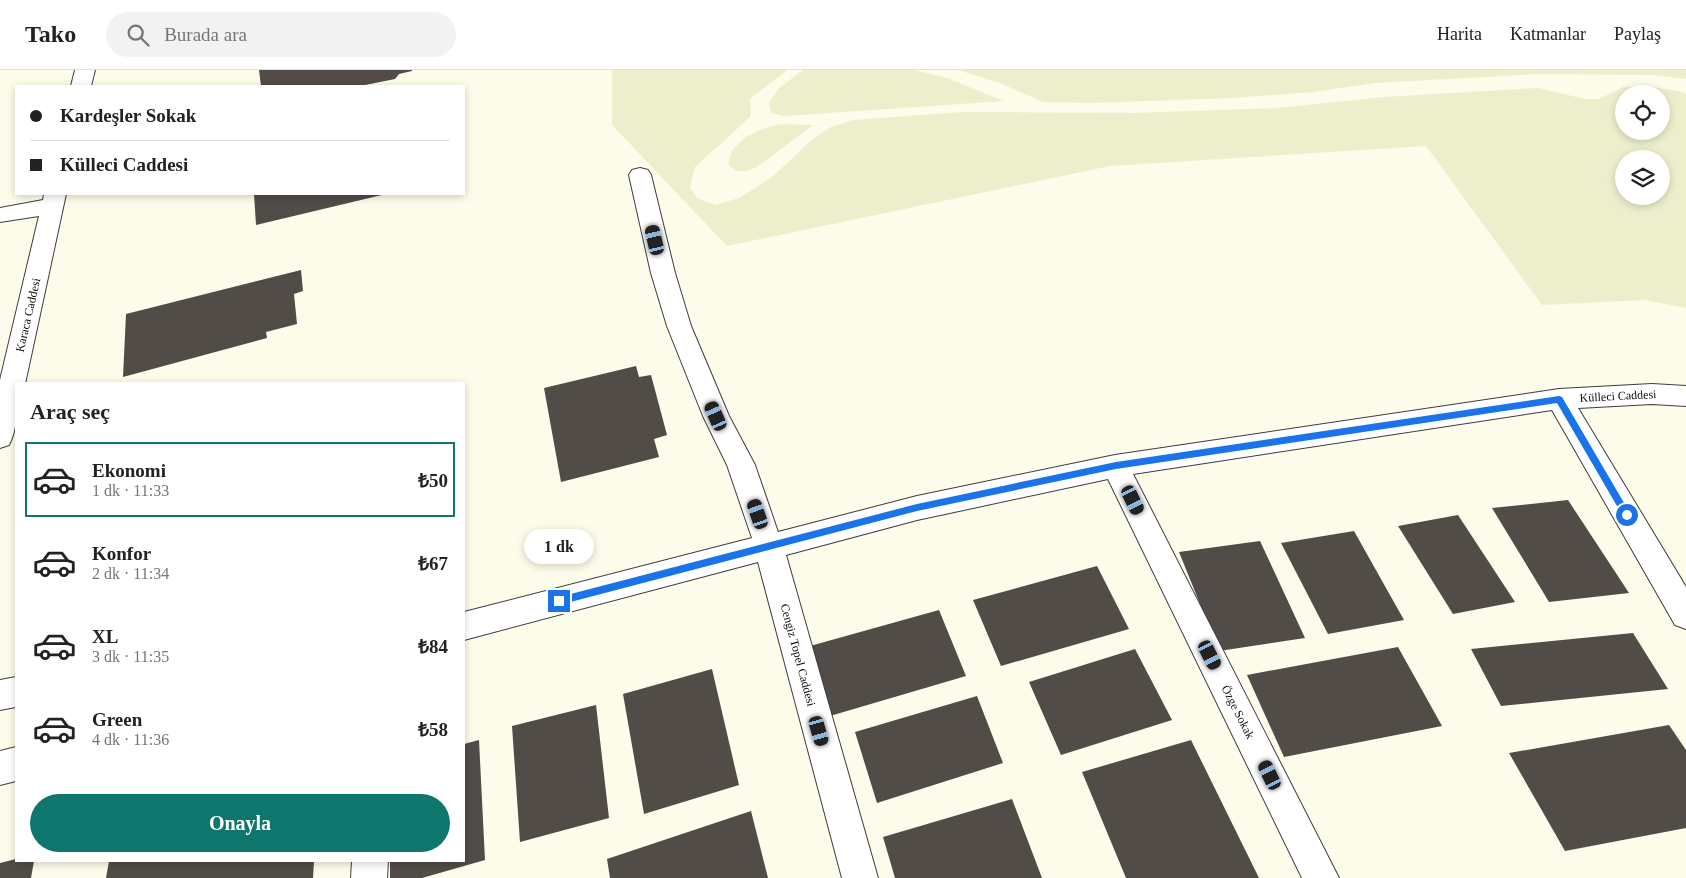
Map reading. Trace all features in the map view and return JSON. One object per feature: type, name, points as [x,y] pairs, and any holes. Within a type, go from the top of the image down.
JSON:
[{"type":"street","points":[[81,85],[85,70]]},
{"type":"street","name":"Cengiz Topel Caddesi","points":[[640,175],[663,273],[679,326],[716,416],[741,465],[769,547],[860,878]]},
{"type":"street","points":[[0,214],[54,200]]},
{"type":"street","name":"Karaca Caddesi","points":[[0,437],[54,200]]},
{"type":"street","name":"Külleci Caddesi","points":[[465,626],[917,508],[1116,466],[1559,399],[1652,394],[1686,396]]},
{"type":"street","points":[[1559,399],[1686,614]]},
{"type":"street","name":"Özge Sokak","points":[[1116,466],[1321,878]]},
{"type":"street","points":[[0,695],[15,692]]},
{"type":"street","points":[[0,768],[15,764]]},
{"type":"street","points":[[369,878],[370,862]]},
{"type":"green space","points":[[612,70],[787,70],[750,99],[751,116],[695,167],[690,187],[697,198],[715,205],[739,198],[771,178],[812,140],[831,127],[854,120],[963,112],[1132,113],[1279,108],[1383,97],[1538,88],[1585,99],[1599,99],[1615,91],[1615,140],[1670,140],[1670,90],[1686,94],[1686,308],[1645,300],[1542,305],[1426,146],[1110,166],[727,246],[612,125]]},
{"type":"green space","points":[[803,70],[914,70],[947,78],[1004,101],[785,116],[771,113],[769,103],[779,88]]},
{"type":"green space","points":[[958,70],[1686,70],[1686,79],[1653,75],[1538,74],[1375,83],[1313,92],[1232,98],[1092,103],[1043,102],[1000,83]]},
{"type":"green space","points":[[780,124],[813,125],[757,167],[747,171],[737,171],[729,166],[729,158],[734,148],[746,137]]},
{"type":"building","points":[[259,70],[412,70],[399,74],[395,79],[365,85],[261,85]]},
{"type":"building","points":[[254,195],[382,195],[256,225]]},
{"type":"building","points":[[301,270],[303,291],[294,294],[297,324],[266,332],[267,338],[123,377],[126,314]]},
{"type":"building","points":[[636,366],[639,377],[651,375],[667,435],[654,439],[659,457],[561,482],[544,388]]},
{"type":"building","points":[[1568,500],[1629,593],[1549,602],[1492,508]]},
{"type":"building","points":[[1458,515],[1515,602],[1453,614],[1398,526]]},
{"type":"building","points":[[1354,531],[1404,620],[1328,634],[1281,543]]},
{"type":"building","points":[[1260,541],[1305,638],[1219,651],[1179,552]]},
{"type":"building","points":[[1097,566],[1129,629],[1001,666],[973,600]]},
{"type":"building","points":[[939,610],[966,676],[830,716],[810,646]]},
{"type":"building","points":[[1633,633],[1668,689],[1501,706],[1471,649]]},
{"type":"building","points":[[1398,647],[1442,726],[1284,757],[1247,675]]},
{"type":"building","points":[[1135,649],[1172,720],[1061,755],[1029,682]]},
{"type":"building","points":[[712,669],[739,785],[644,814],[623,694]]},
{"type":"building","points":[[977,696],[1003,763],[877,803],[855,732]]},
{"type":"building","points":[[596,705],[609,818],[520,842],[512,726]]},
{"type":"building","points":[[1669,725],[1686,750],[1686,828],[1565,851],[1509,753]]},
{"type":"building","points":[[479,740],[485,860],[422,878],[390,878],[390,862],[465,862],[465,744]]},
{"type":"building","points":[[1191,740],[1259,878],[1126,878],[1082,772]]},
{"type":"building","points":[[1012,799],[1042,878],[895,878],[883,837]]},
{"type":"building","points":[[751,811],[768,878],[610,878],[607,859]]},
{"type":"building","points":[[15,859],[15,862],[34,862],[31,878],[0,878],[0,863]]},
{"type":"building","points":[[109,862],[314,862],[313,878],[106,878]]},
{"type":"route","points":[[559,601],[917,508],[1116,466],[1559,399],[1627,515]]}]
